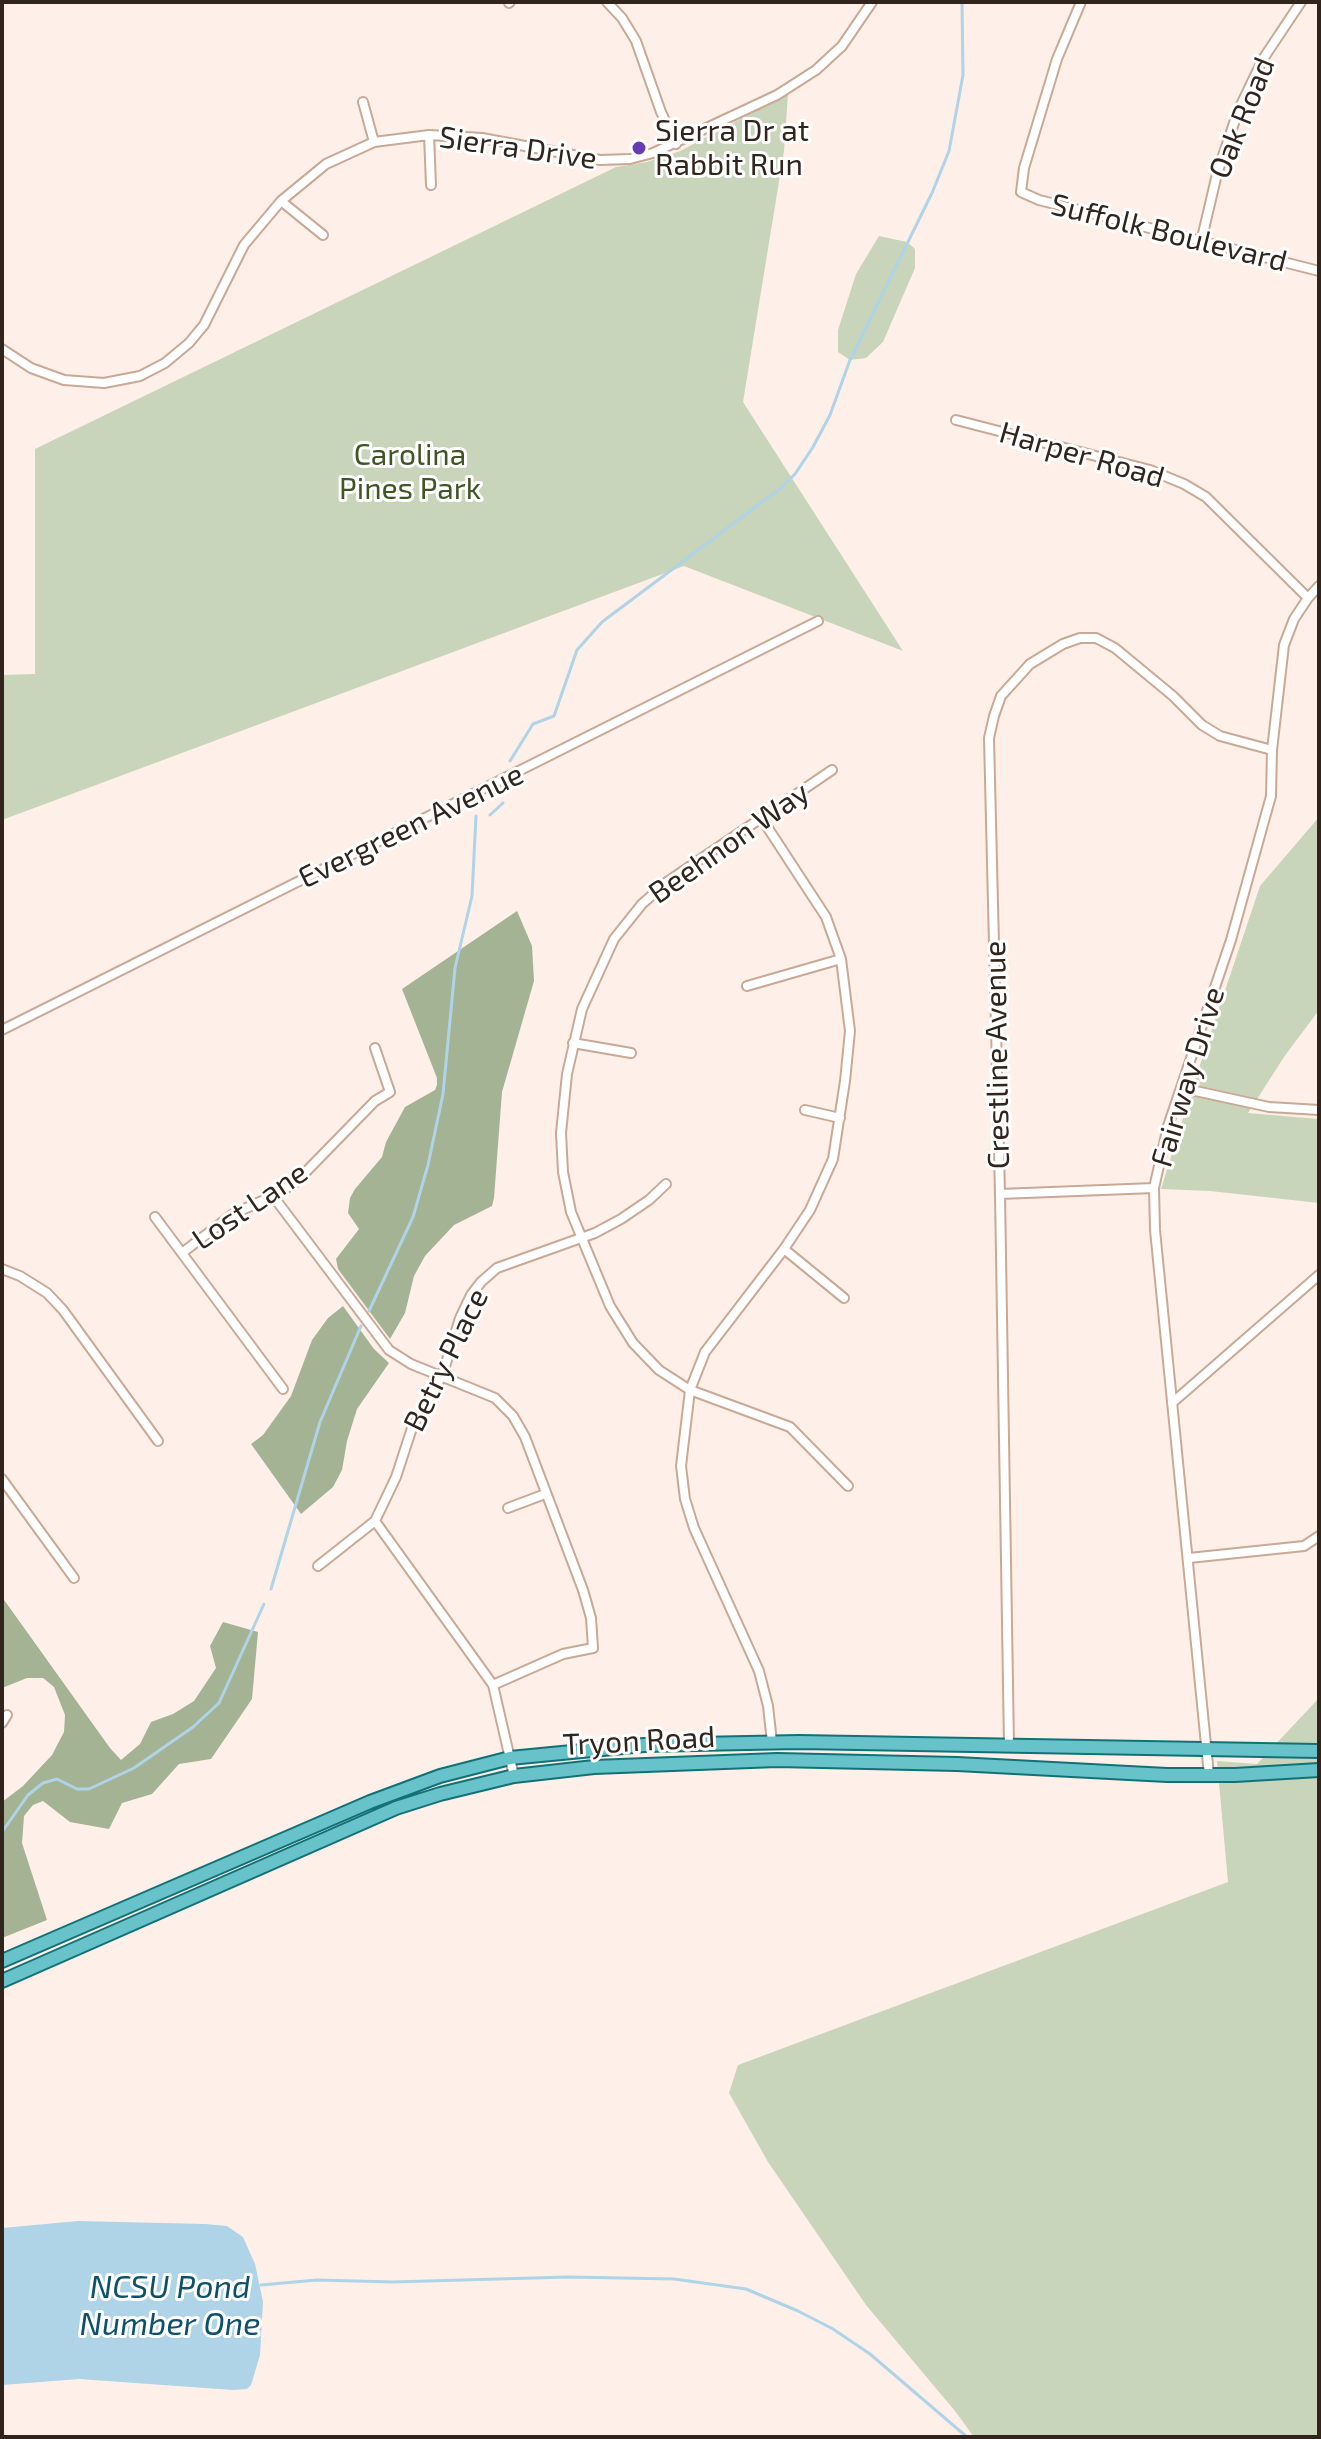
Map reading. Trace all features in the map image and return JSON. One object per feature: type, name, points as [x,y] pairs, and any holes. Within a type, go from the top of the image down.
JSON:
[{"type":"main road","name":"Tryon Road","points":[[2,1961],[370,1802],[453,1772],[510,1758],[605,1748],[772,1742],[1319,1751]]},
{"type":"main road","name":"Tryon Road","points":[[2,1981],[396,1808],[514,1776],[620,1766],[791,1760],[1209,1775],[1319,1770]]},
{"type":"street","points":[[607,2],[622,18],[636,41],[676,144]]},
{"type":"street","name":"Sierra Drive","points":[[2,349],[31,368],[52,377],[76,382],[127,380],[152,370],[176,355],[204,325],[244,245],[281,201],[326,164],[374,142],[429,135],[482,138],[614,161],[653,153],[777,95],[798,82],[842,46],[872,2]]},
{"type":"street","name":"Suffolk Boulevard","points":[[1081,2],[1057,59],[1024,168],[1021,192],[1039,200],[1319,271]]},
{"type":"street","name":"Oak Road","points":[[1201,242],[1217,174],[1238,111],[1263,59],[1301,2]]},
{"type":"street","points":[[363,102],[374,142]]},
{"type":"street","points":[[429,135],[431,185]]},
{"type":"street","points":[[281,201],[323,235]]},
{"type":"street","name":"Harper Road","points":[[956,420],[1150,470],[1184,484],[1215,505],[1308,598]]},
{"type":"street","name":"Fairway Drive","points":[[1209,1775],[1155,1230],[1154,1188],[1168,1126],[1231,940],[1271,796],[1272,750],[1284,645],[1294,619],[1319,586]]},
{"type":"street","name":"Evergreen Avenue","points":[[2,1030],[818,621]]},
{"type":"street","name":"Crestline Avenue","points":[[1009,1745],[989,738],[1001,696],[1030,664],[1080,638],[1096,638],[1115,648],[1173,696],[1202,725],[1232,740],[1272,750]]},
{"type":"street","name":"Beehnon Way","points":[[832,770],[667,882],[642,904],[614,939],[582,1009],[573,1043],[561,1133],[563,1172],[571,1212],[610,1306],[633,1343],[659,1370],[690,1390],[790,1427],[848,1486]]},
{"type":"street","points":[[762,819],[826,917],[841,959],[850,1031],[840,1118],[833,1159],[810,1210],[705,1352],[690,1390],[681,1466],[685,1499],[704,1554],[759,1671],[768,1706],[772,1742]]},
{"type":"street","points":[[747,986],[841,959]]},
{"type":"street","points":[[573,1043],[631,1053]]},
{"type":"street","name":"Lost Lane","points":[[182,1253],[233,1214],[296,1182],[375,1101],[390,1092],[375,1048]]},
{"type":"street","points":[[1182,1088],[1269,1107],[1319,1110]]},
{"type":"street","points":[[805,1110],[840,1118]]},
{"type":"street","name":"Betry Place","points":[[318,1566],[375,1521],[396,1477],[412,1428],[442,1376],[460,1318],[481,1282],[497,1268],[581,1238],[621,1219],[666,1184]]},
{"type":"street","points":[[1000,1194],[1154,1188]]},
{"type":"street","points":[[273,1196],[389,1350],[403,1361],[495,1398],[513,1416],[525,1437],[583,1590],[591,1618],[593,1648],[542,1662],[493,1685]]},
{"type":"street","points":[[155,1217],[283,1389]]},
{"type":"street","points":[[784,1249],[844,1298]]},
{"type":"street","points":[[2,1269],[47,1293],[63,1310],[158,1441]]},
{"type":"street","points":[[1172,1403],[1319,1275]]},
{"type":"street","points":[[2,1479],[74,1578]]},
{"type":"street","points":[[508,1508],[545,1494]]},
{"type":"street","points":[[375,1521],[493,1685],[514,1776]]},
{"type":"street","points":[[1189,1558],[1304,1546],[1319,1536]]},
{"type":"green space","name":"Carolina Pines Park","points":[[788,94],[784,151],[743,402],[903,651],[684,566],[2,820],[2,675],[35,674],[35,449],[616,167],[647,162],[680,151]]},
{"type":"green space","points":[[879,236],[907,242],[915,249],[915,268],[883,342],[866,358],[850,360],[838,352],[838,330],[856,274]]},
{"type":"green space","points":[[1319,817],[1319,1010],[1248,1113],[1319,1119],[1319,1203],[1161,1189],[1260,886]]},
{"type":"green space","points":[[517,911],[532,946],[534,981],[502,1092],[492,1206],[454,1225],[425,1256],[414,1276],[405,1313],[390,1339],[338,1269],[336,1259],[359,1229],[348,1213],[355,1189],[382,1157],[386,1142],[405,1107],[435,1090],[437,1085],[402,989]]},
{"type":"green space","points":[[343,1306],[374,1349],[389,1363],[357,1409],[342,1470],[333,1487],[301,1514],[251,1444],[263,1435],[291,1396],[312,1340],[328,1318]]},
{"type":"green space","points":[[2,1597],[121,1760],[140,1744],[151,1722],[173,1714],[194,1701],[216,1668],[210,1646],[223,1622],[258,1632],[252,1699],[211,1759],[179,1764],[152,1794],[122,1803],[109,1829],[70,1822],[43,1801],[33,1805],[24,1816],[22,1843],[47,1920],[2,1938],[2,1802],[23,1786],[52,1755],[64,1732],[65,1715],[54,1687],[43,1678],[27,1678],[2,1688]]},
{"type":"green space","points":[[1319,1698],[1319,2437],[974,2437],[866,2305],[768,2162],[729,2093],[738,2065],[1228,1882],[1217,1761],[1257,1764]]},
{"type":"water","name":"NCSU Pond Number One","points":[[78,2221],[227,2226],[243,2237],[255,2264],[263,2302],[260,2355],[251,2385],[247,2389],[233,2390],[79,2379],[2,2385],[2,2228]]},
{"type":"waterway","points":[[510,761],[533,724],[554,716],[577,650],[602,622],[782,487],[813,447],[830,415],[850,360],[932,193],[949,151],[963,75],[962,2]]},
{"type":"waterway","points":[[490,815],[503,803]]},
{"type":"waterway","points":[[369,1311],[413,1217],[428,1165],[443,1094],[455,968],[472,896],[476,816]]},
{"type":"waterway","points":[[271,1589],[320,1422],[361,1326]]},
{"type":"waterway","points":[[2,1832],[28,1795],[43,1783],[57,1779],[77,1789],[89,1789],[134,1768],[193,1727],[219,1703],[264,1604]]},
{"type":"waterway","points":[[261,2285],[317,2280],[393,2282],[568,2277],[674,2279],[746,2289],[833,2329],[870,2354],[967,2437]]},
{"type":"place","name":"Sierra Dr at Rabbit Run","points":[[639,148]]}]
